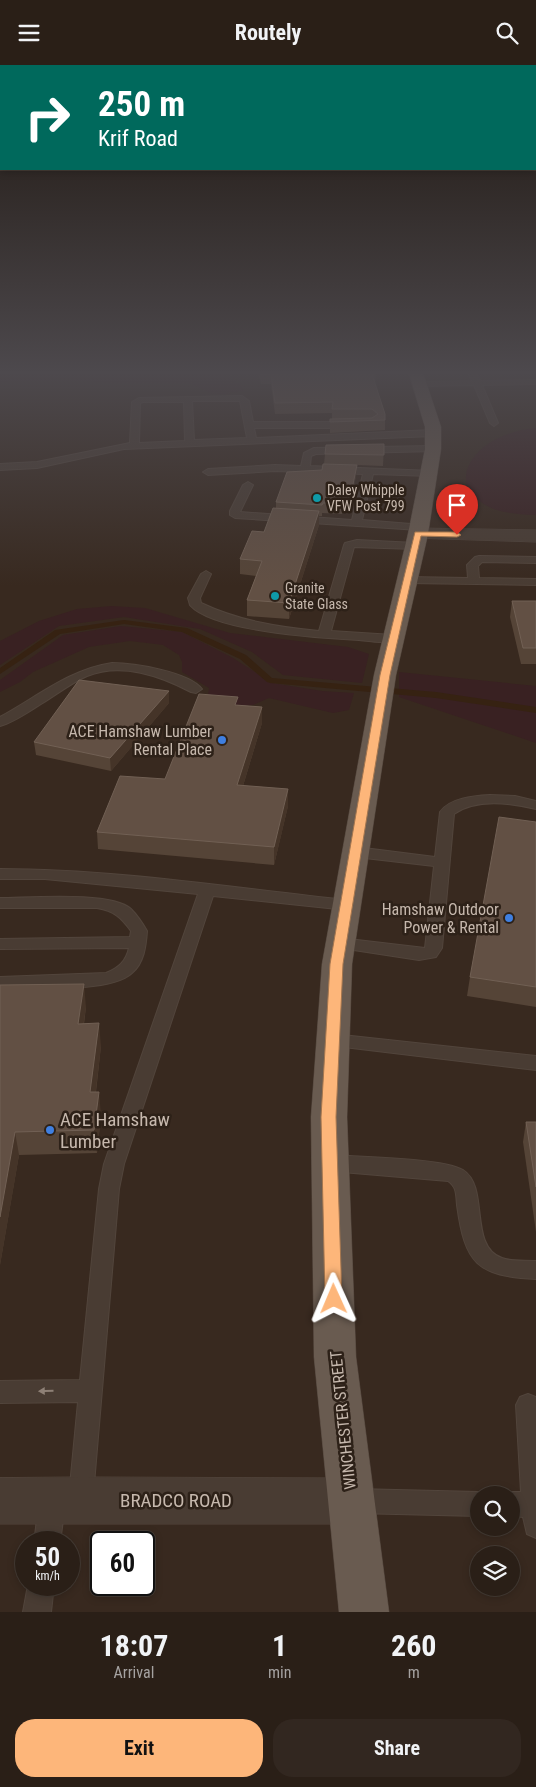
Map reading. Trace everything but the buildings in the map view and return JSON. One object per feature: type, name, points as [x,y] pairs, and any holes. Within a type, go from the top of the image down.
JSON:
[{"type":"main road","name":"WINCHESTER STREET","points":[[364,1612],[335,1357],[329,1117],[337,964],[382,690],[430,473],[433,442]]},
{"type":"street","points":[[417,535],[536,536]]},
{"type":"street","name":"BRADCO ROAD","points":[[0,1501],[60,1514],[352,1501]]},
{"type":"lane","points":[[0,467],[37,465],[98,450],[134,445],[207,442]]},
{"type":"lane","points":[[305,468],[307,455],[314,451],[419,442]]},
{"type":"lane","points":[[208,472],[305,468],[430,473]]},
{"type":"lane","points":[[356,523],[369,470]]},
{"type":"lane","points":[[248,485],[235,511],[235,515],[356,523],[417,535]]},
{"type":"lane","points":[[324,634],[349,545],[417,535]]},
{"type":"lane","points":[[474,581],[472,565],[478,559],[536,560]]},
{"type":"lane","points":[[206,574],[194,598],[196,605],[201,608],[260,628],[393,639]]},
{"type":"lane","points":[[407,580],[536,582]]},
{"type":"lane","points":[[0,722],[26,709],[82,673],[110,666],[138,668],[165,675],[196,689]]},
{"type":"lane","points":[[340,943],[419,954],[430,953],[434,948],[447,812],[452,807],[463,802],[479,800],[536,805]]},
{"type":"lane","points":[[356,852],[442,862]]},
{"type":"lane","points":[[0,874],[78,877],[347,905]]},
{"type":"lane","points":[[60,1514],[91,1391],[114,1164],[207,890]]},
{"type":"lane","points":[[0,903],[97,903],[114,905],[134,921],[139,931],[138,948],[131,966],[123,974],[99,980],[0,983]]},
{"type":"lane","points":[[0,944],[138,942]]},
{"type":"lane","points":[[333,1041],[536,1063]]},
{"type":"lane","points":[[330,1163],[440,1171],[455,1174],[465,1187],[475,1244],[481,1254],[492,1264],[536,1271]]},
{"type":"lane","points":[[0,1392],[91,1391]]},
{"type":"lane","points":[[527,1511],[528,1405]]},
{"type":"lane","points":[[352,1501],[470,1504]]},
{"type":"lane","points":[[36,1612],[38,1610],[40,1596]]},
{"type":"shaded area","points":[[490,442],[536,442],[536,515],[498,510],[475,498],[466,490],[467,469],[473,458]]},
{"type":"shaded area","points":[[112,606],[145,608],[230,633],[348,647],[369,654],[362,683],[283,675],[252,652],[200,629],[124,617],[59,626],[0,665],[0,641],[39,621],[77,609]]},
{"type":"shaded area","points":[[121,626],[182,632],[233,658],[272,683],[322,691],[354,693],[349,710],[333,713],[269,698],[253,705],[233,707],[208,696],[209,688],[182,672],[182,662],[179,655],[163,645],[130,641],[89,647],[33,672],[20,682],[0,692],[0,680],[63,635]]},
{"type":"shaded area","points":[[399,672],[536,686],[536,743],[399,697]]},
{"type":"waterway","points":[[0,672],[58,632],[124,622],[184,630],[243,657],[270,680],[436,695],[536,710]]},
{"type":"place","name":"Daley Whipple VFW Post 799","points":[[317,498]]},
{"type":"place","name":"Granite State Glass","points":[[275,596]]},
{"type":"place","name":"ACE Hamshaw Lumber Rental Place","points":[[222,740]]},
{"type":"place","name":"Hamshaw Outdoor Power & Rental","points":[[509,918]]},
{"type":"place","name":"ACE Hamshaw Lumber","points":[[50,1130]]},
{"type":"route","points":[[334,1299],[329,1117],[337,964],[385,675],[418,534],[457,535]]}]
